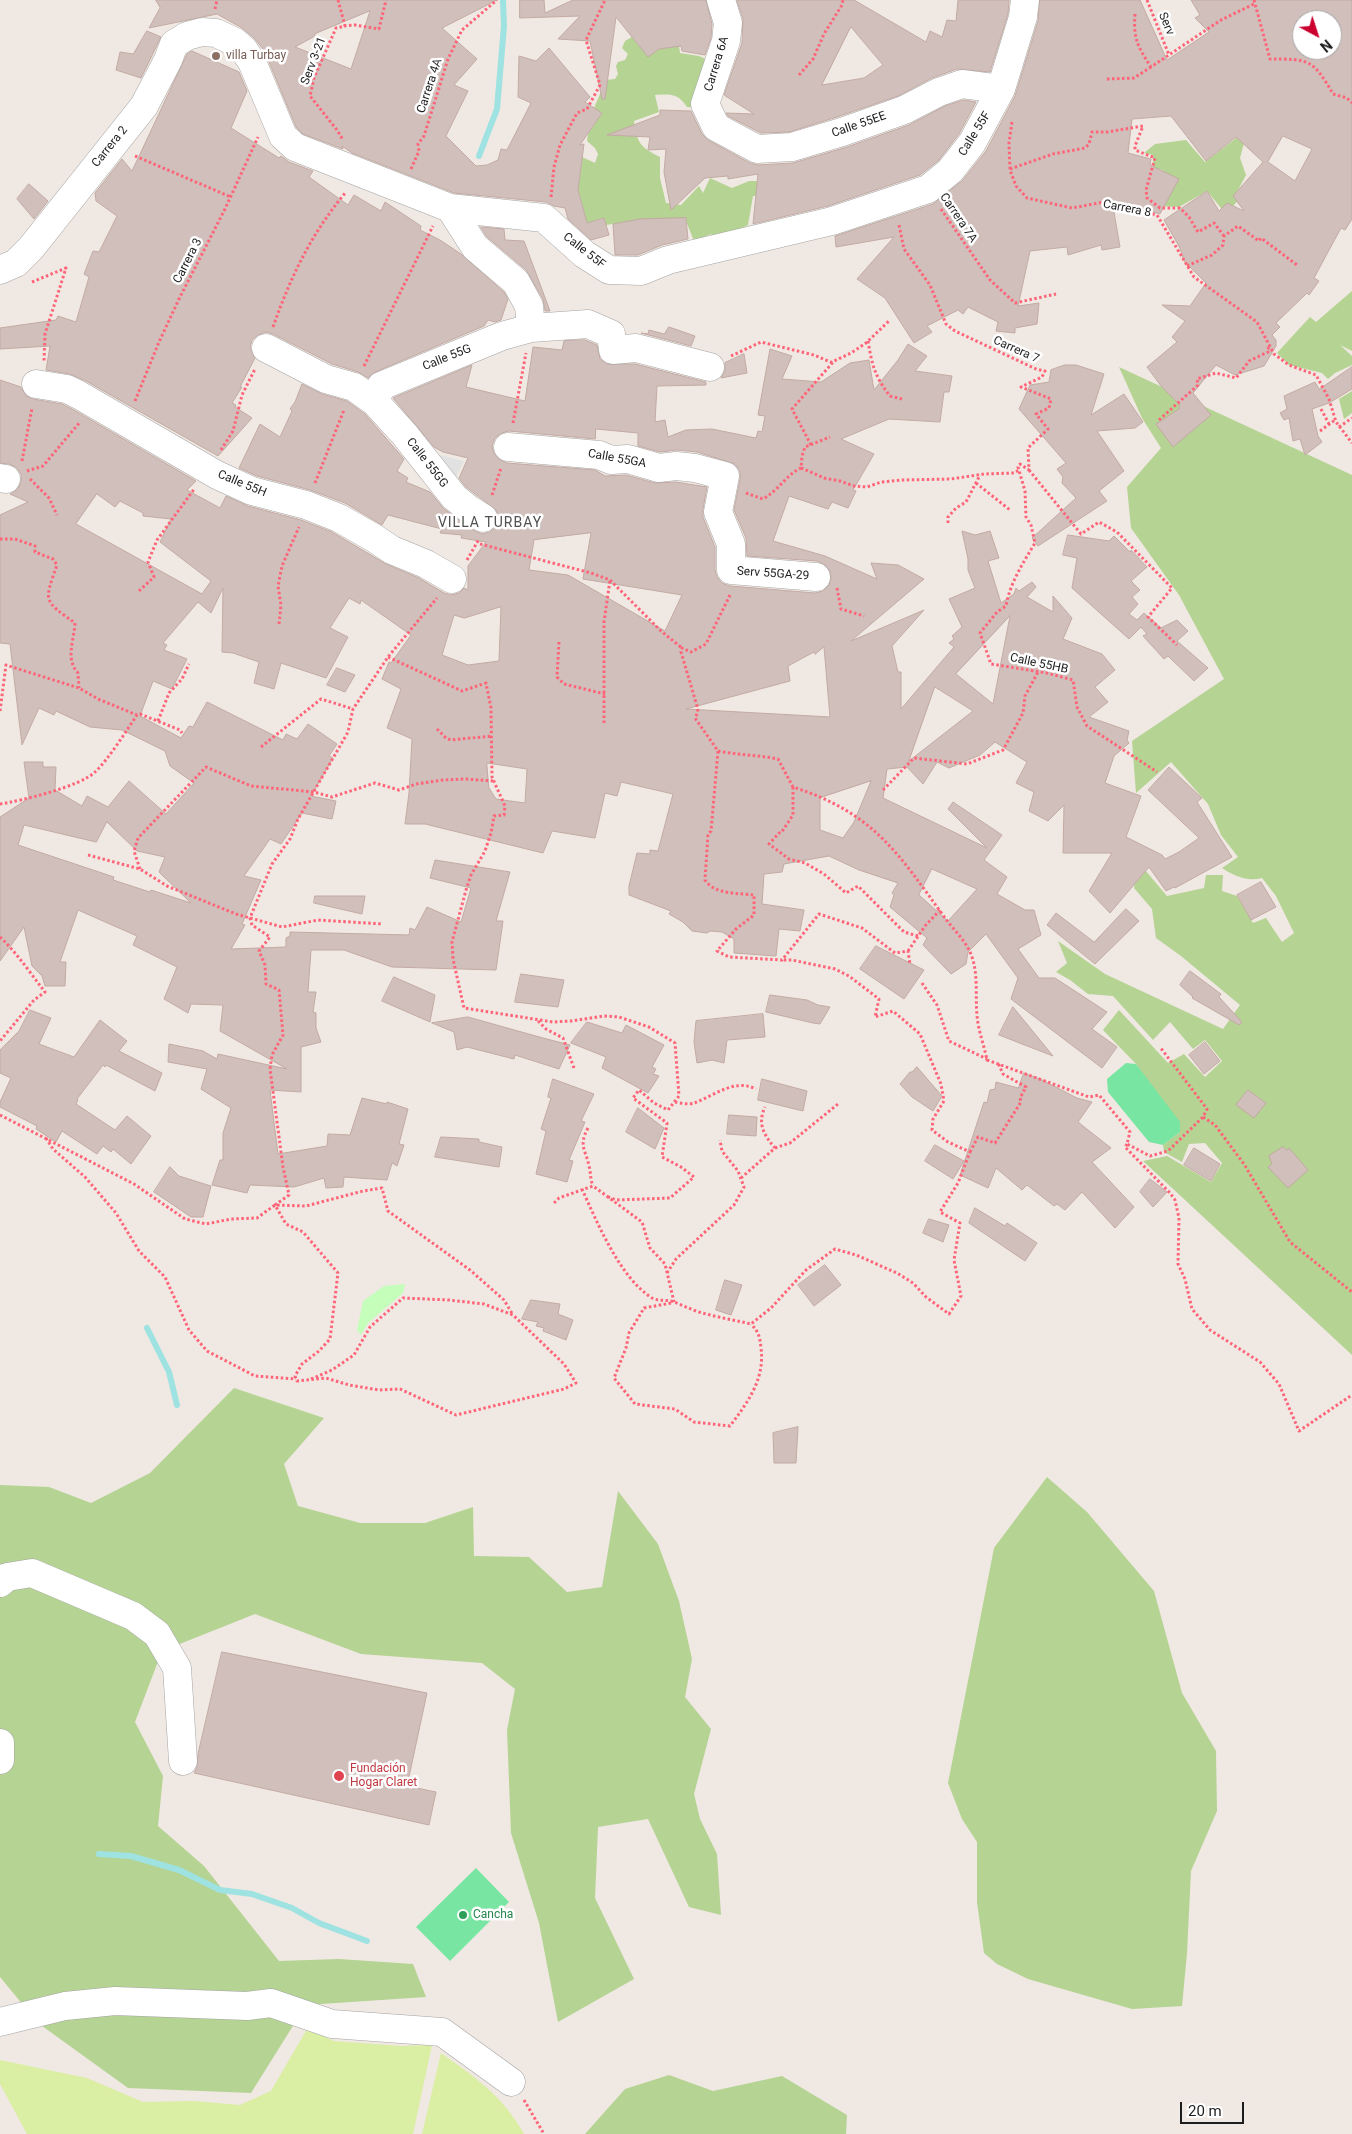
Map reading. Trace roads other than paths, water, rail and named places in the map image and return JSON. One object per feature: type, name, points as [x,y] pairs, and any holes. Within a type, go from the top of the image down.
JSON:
[{"type":"street","name":"Carrera 6A","points":[[716,127],[705,104],[726,41],[728,23],[721,0]]},
{"type":"street","points":[[1001,89],[1023,18],[1025,0]]},
{"type":"street","name":"Carrera 2","points":[[0,270],[16,263],[31,248],[144,106],[168,60],[174,44],[187,36],[202,32],[216,33]]},
{"type":"street","name":"Calle 55F","points":[[216,33],[235,42],[244,50],[252,62],[283,136],[295,147],[450,208],[544,218],[584,254],[609,270],[641,271],[668,260],[832,221],[928,189],[950,171],[972,143],[1001,89]]},
{"type":"street","name":"Calle 55EE","points":[[716,127],[757,149],[792,146],[904,110],[938,92],[962,84],[1001,89]]},
{"type":"street","points":[[450,208],[475,248],[516,282],[529,306],[531,328]]},
{"type":"street","name":"Calle 55G","points":[[375,402],[381,386],[502,336],[531,328],[588,324],[611,334],[613,350],[636,348],[710,367]]},
{"type":"street","points":[[266,348],[326,379],[354,387],[375,402]]},
{"type":"street","name":"Calle 55H","points":[[36,384],[67,389],[217,475],[252,491],[306,505],[339,518],[392,550],[426,564],[452,578]]},
{"type":"street","name":"Calle 55GG","points":[[375,402],[405,435],[454,497],[470,510],[481,531]]},
{"type":"street","name":"Calle 55GA","points":[[508,447],[599,455],[611,460],[628,459],[659,468],[695,468],[725,476],[718,512],[731,544],[737,571]]},
{"type":"street","name":"Serv 55GA-29","points":[[737,571],[816,577]]},
{"type":"street","points":[[0,1583],[7,1577],[32,1573],[133,1616],[157,1634],[177,1668],[183,1762]]},
{"type":"street","points":[[0,1743],[0,1760]]},
{"type":"street","points":[[0,2022],[65,2006],[116,2001],[247,2006],[270,2003],[332,2024],[442,2032],[511,2082]]},
{"type":"waterway","points":[[479,156],[497,109],[504,26],[503,0]]},
{"type":"waterway","points":[[147,1328],[169,1372],[177,1405]]},
{"type":"waterway","points":[[99,1854],[131,1856],[179,1870],[220,1890],[252,1894],[292,1908],[319,1923],[367,1941]]},
{"type":"place","name":"villa Turbay","points":[[216,56]]},
{"type":"place","name":"Fundación Hogar Claret","points":[[339,1776]]},
{"type":"place","name":"Cancha","points":[[463,1915]]},
{"type":"district","name":"VILLA TURBAY","points":[[490,523]]}]
